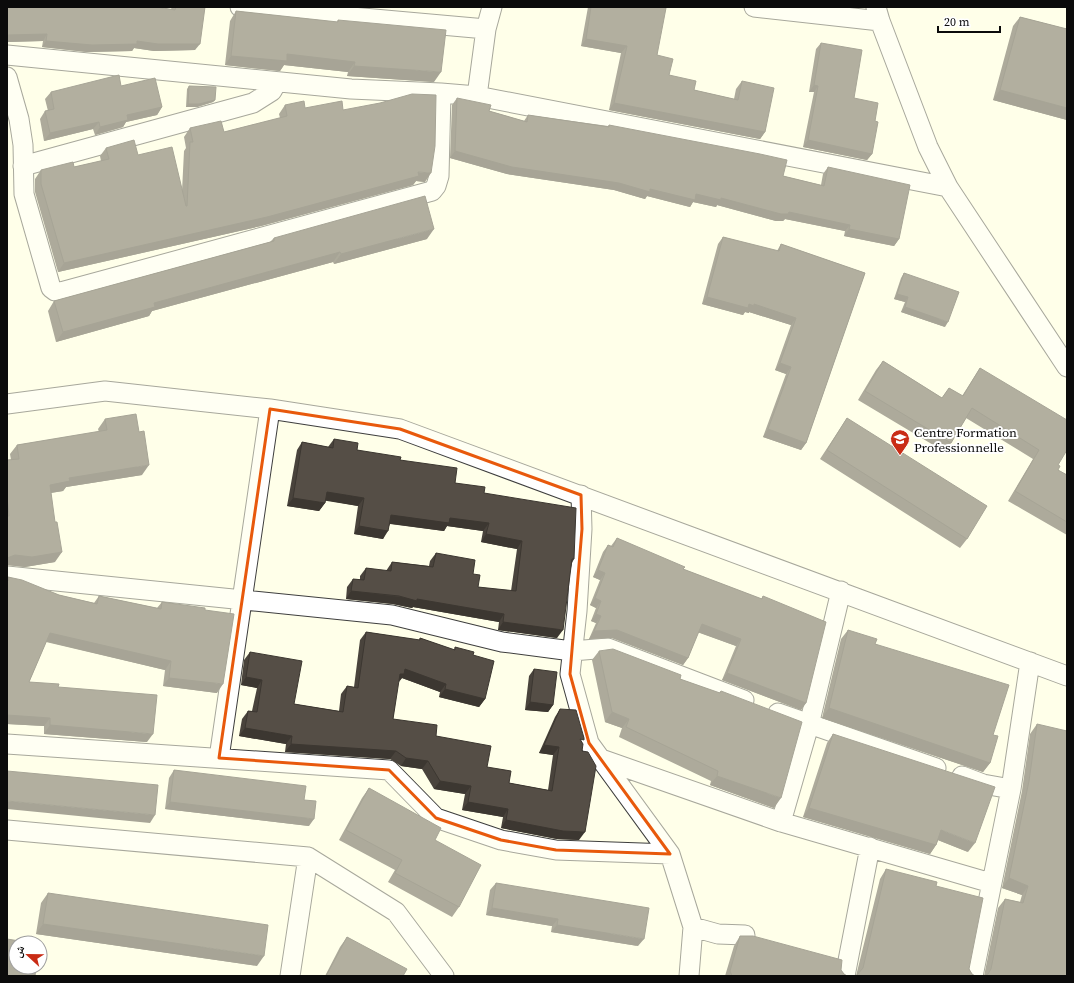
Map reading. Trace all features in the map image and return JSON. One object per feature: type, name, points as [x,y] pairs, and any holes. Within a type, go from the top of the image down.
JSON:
[{"type":"street","points":[[240,7],[486,29]]},
{"type":"street","points":[[477,96],[486,29],[492,7]]},
{"type":"street","points":[[754,7],[878,14],[928,147],[948,187],[1067,367]]},
{"type":"street","points":[[7,55],[351,89],[477,96],[948,187]]},
{"type":"street","points":[[7,78],[19,119],[23,145],[24,194],[51,288],[55,291],[61,292],[432,191],[436,186],[439,176],[441,93]]},
{"type":"street","points":[[23,166],[253,103],[272,91],[277,82]]},
{"type":"street","points":[[7,404],[105,391],[270,409],[400,429],[841,591],[1067,676]]},
{"type":"street","points":[[219,758],[270,409]]},
{"type":"street","points":[[581,495],[582,529],[570,674],[589,743],[670,854],[693,926],[689,976]]},
{"type":"street","points":[[7,576],[392,615],[502,642],[572,650],[608,648],[809,725],[983,784],[1010,789]]},
{"type":"street","points":[[781,822],[809,725],[841,591]]},
{"type":"street","points":[[973,976],[1010,789],[1030,662]]},
{"type":"street","points":[[7,744],[389,770],[436,818],[501,840],[556,850],[670,854]]},
{"type":"street","points":[[601,759],[781,822],[991,883]]},
{"type":"street","points":[[7,830],[308,857],[396,912],[444,976]]},
{"type":"street","points":[[846,976],[870,847]]},
{"type":"street","points":[[290,976],[308,857]]},
{"type":"street","points":[[693,926],[718,934],[745,935]]},
{"type":"street","points":[[691,954],[702,976]]},
{"type":"highlighted area","points":[[270,409],[400,429],[581,495],[582,529],[570,674],[589,743],[670,854],[556,850],[501,840],[436,818],[389,770],[219,758]]},
{"type":"building","points":[[7,7],[157,7],[175,10],[176,7],[205,7],[200,44],[158,44],[137,41],[137,44],[92,45],[46,41],[47,34],[7,35]]},
{"type":"building","points":[[591,7],[666,8],[657,55],[673,59],[669,75],[696,81],[694,90],[738,100],[742,81],[774,88],[765,132],[614,103],[627,46],[586,39]]},
{"type":"building","points":[[236,11],[338,22],[338,20],[446,30],[441,72],[354,66],[355,62],[287,54],[287,61],[231,56]]},
{"type":"building","points":[[1020,17],[1067,29],[1067,108],[1000,90]]},
{"type":"building","points":[[821,43],[862,50],[854,98],[878,103],[875,121],[878,122],[872,154],[808,140],[818,86],[814,85]]},
{"type":"building","points":[[119,75],[121,86],[155,78],[162,107],[127,115],[128,120],[100,127],[99,122],[50,133],[45,111],[54,109],[51,92]]},
{"type":"building","points":[[189,86],[216,87],[215,100],[199,104],[188,104]]},
{"type":"building","points":[[412,94],[436,95],[435,146],[431,173],[418,172],[419,176],[267,217],[64,263],[41,184],[41,170],[73,162],[74,167],[109,159],[106,148],[134,140],[138,155],[172,147],[187,206],[190,142],[193,142],[190,128],[221,121],[224,132],[287,116],[285,105],[304,101],[305,108],[342,101],[343,110],[380,103]]},
{"type":"building","points":[[457,98],[491,105],[489,111],[527,122],[528,115],[609,127],[609,125],[787,160],[783,176],[824,186],[828,167],[910,185],[899,239],[849,229],[850,225],[789,212],[788,214],[781,214],[721,198],[721,200],[696,194],[695,200],[650,189],[650,192],[619,183],[512,167],[455,151]]},
{"type":"building","points":[[425,196],[434,229],[341,254],[340,252],[154,303],[155,307],[63,332],[54,301],[274,241],[274,238]]},
{"type":"building","points":[[723,237],[779,251],[781,244],[865,273],[806,443],[768,429],[791,367],[780,363],[796,318],[754,304],[754,306],[749,304],[748,308],[707,297]]},
{"type":"building","points":[[904,273],[959,292],[948,322],[905,307],[908,297],[897,294]]},
{"type":"building","points":[[883,361],[942,398],[949,388],[963,396],[980,368],[1067,420],[1067,450],[1058,465],[1060,466],[1058,470],[1067,475],[1067,522],[1015,491],[1039,450],[972,408],[951,443],[865,391]]},
{"type":"building","points":[[136,414],[139,432],[144,431],[149,465],[69,478],[70,481],[50,485],[55,522],[57,522],[62,552],[32,557],[15,555],[7,558],[7,516],[9,516],[7,497],[7,460],[19,459],[17,445],[107,430],[105,419]]},
{"type":"building","points":[[847,418],[987,506],[967,539],[827,450]]},
{"type":"building","points":[[334,439],[358,443],[357,450],[401,457],[400,460],[457,468],[455,483],[485,487],[484,493],[576,508],[574,559],[572,559],[563,630],[503,622],[504,614],[417,599],[417,601],[399,596],[351,591],[353,579],[364,580],[366,568],[391,571],[392,562],[433,567],[436,553],[475,560],[473,574],[480,575],[478,587],[516,591],[522,541],[486,534],[489,523],[450,518],[449,523],[391,515],[388,531],[359,526],[364,498],[327,492],[325,503],[293,498],[302,442],[333,448]]},
{"type":"building","points":[[617,538],[685,567],[683,569],[762,599],[763,596],[826,622],[806,703],[727,673],[741,639],[702,624],[688,658],[617,630],[594,631],[601,616],[596,614],[601,601],[595,598],[605,573],[598,570],[608,545],[613,547]]},
{"type":"building","points":[[8,577],[22,580],[59,595],[97,604],[99,596],[161,609],[162,602],[234,614],[223,684],[169,678],[171,661],[50,633],[29,682],[59,684],[58,687],[157,695],[153,734],[50,725],[50,718],[7,715]]},
{"type":"building","points":[[848,630],[877,639],[875,644],[1009,685],[993,735],[998,736],[990,763],[829,708]]},
{"type":"building","points":[[366,632],[420,640],[420,638],[455,650],[455,647],[474,652],[473,655],[494,661],[485,699],[445,689],[446,684],[405,669],[404,674],[400,674],[393,719],[437,725],[436,736],[491,746],[487,767],[511,771],[509,783],[552,791],[559,747],[544,745],[560,709],[576,710],[584,738],[584,740],[580,739],[583,744],[582,751],[588,752],[596,766],[585,832],[563,831],[506,820],[508,809],[468,802],[471,786],[440,781],[428,761],[406,758],[396,751],[291,744],[292,736],[245,728],[248,711],[257,712],[262,680],[246,677],[250,652],[302,661],[294,704],[343,712],[347,686],[358,688]]},
{"type":"building","points":[[613,649],[681,675],[680,679],[720,693],[721,691],[802,722],[781,798],[717,776],[718,771],[626,727],[629,719],[612,712],[599,651]]},
{"type":"building","points":[[534,669],[557,672],[553,705],[530,702]]},
{"type":"building","points":[[1037,724],[1067,731],[1067,976],[984,976],[988,974],[991,969],[1005,899],[1023,903],[1028,886],[1009,878],[1029,781]]},
{"type":"building","points":[[833,734],[995,787],[975,843],[941,830],[936,845],[809,808]]},
{"type":"building","points":[[174,770],[306,786],[304,800],[316,801],[314,819],[170,802]]},
{"type":"building","points":[[7,771],[158,785],[155,815],[7,801]]},
{"type":"building","points":[[369,788],[441,828],[435,840],[481,865],[459,907],[395,873],[402,860],[346,830]]},
{"type":"building","points":[[886,869],[937,882],[936,886],[983,898],[969,969],[975,976],[856,976],[863,968]]},
{"type":"building","points":[[496,883],[649,908],[644,939],[557,925],[558,919],[492,908]]},
{"type":"building","points":[[48,893],[268,925],[264,956],[43,924]]},
{"type":"building","points":[[740,936],[753,936],[842,960],[841,970],[847,976],[732,976],[730,971]]},
{"type":"building","points":[[347,937],[407,969],[403,976],[326,976]]},
{"type":"building","points":[[7,939],[8,975],[35,975],[7,976]]},
{"type":"place","name":"Centre Formation Professionnelle","points":[[900,456]]}]
